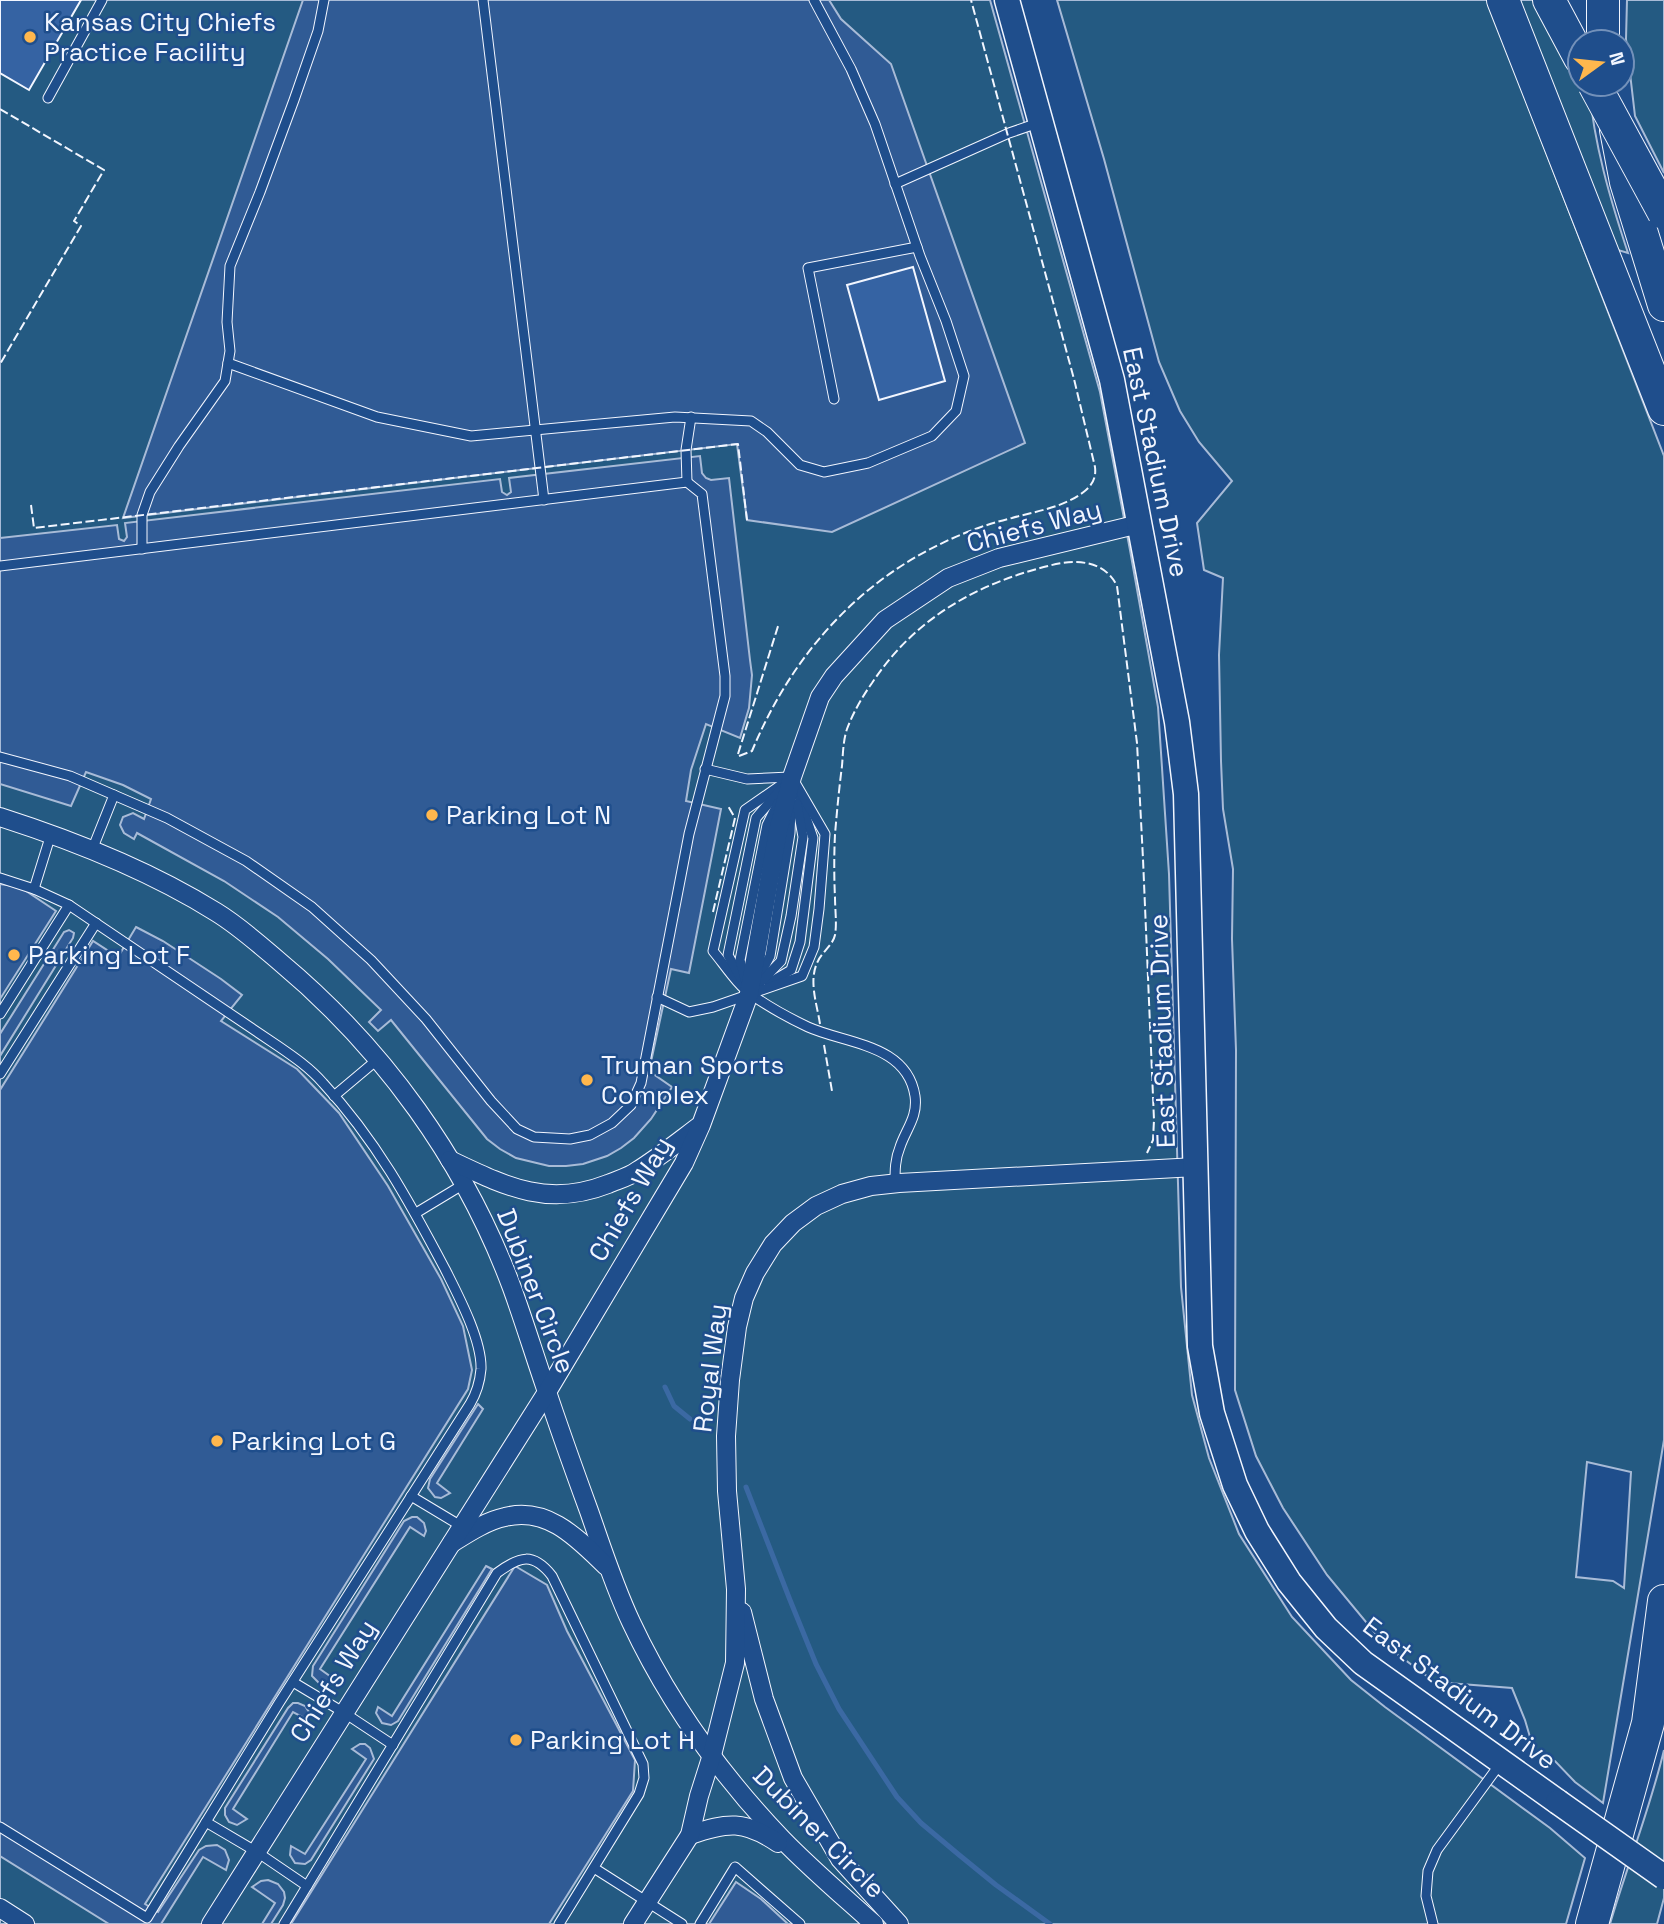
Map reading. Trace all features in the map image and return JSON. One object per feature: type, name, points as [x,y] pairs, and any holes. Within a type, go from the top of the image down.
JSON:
[{"type":"highway","points":[[1503,0],[1664,409]]},
{"type":"highway","points":[[1549,0],[1566,32]]},
{"type":"highway","points":[[1603,0],[1603,28]]},
{"type":"highway","points":[[1602,98],[1664,213]]},
{"type":"highway","points":[[1609,98],[1626,182],[1664,305]]},
{"type":"highway","points":[[1592,1924],[1648,1723],[1664,1601]]},
{"type":"main road","name":"East Stadium Drive","points":[[1007,0],[1112,380],[1177,722],[1186,794],[1200,1346],[1212,1413],[1235,1485],[1257,1531],[1289,1582],[1326,1628],[1363,1663],[1664,1877]]},
{"type":"street","name":"Chiefs Way","points":[[211,1924],[547,1392],[684,1163],[701,1125],[749,994],[778,831],[792,778],[820,697],[834,676],[886,620],[948,578],[999,558],[1139,524]]},
{"type":"street","name":"Dubiner Circle","points":[[0,817],[120,861],[215,911],[315,992],[378,1059],[450,1160],[489,1235],[511,1286],[609,1569],[632,1622],[671,1696],[712,1755],[757,1811],[783,1840],[873,1924]]},
{"type":"street","points":[[450,1160],[498,1183],[529,1192],[552,1195],[569,1193],[598,1188],[635,1173],[701,1125]]},
{"type":"street","name":"Royal Way","points":[[633,1924],[690,1835],[735,1663],[736,1588],[727,1491],[726,1436],[732,1367],[744,1298],[755,1273],[773,1244],[793,1223],[816,1206],[842,1194],[871,1186],[1196,1167]]},
{"type":"street","points":[[450,1544],[503,1517],[532,1516],[558,1524],[609,1569]]},
{"type":"street","points":[[736,1588],[764,1699],[793,1778],[840,1859],[899,1924]]},
{"type":"street","points":[[690,1835],[726,1825],[740,1825],[761,1831],[802,1857]]},
{"type":"street","points":[[0,1909],[25,1924]]},
{"type":"lane","points":[[48,98],[102,0]]},
{"type":"lane","points":[[142,550],[142,515],[150,492],[225,381],[230,351],[227,322],[230,265],[294,100],[318,31],[324,0]]},
{"type":"lane","points":[[483,0],[544,500]]},
{"type":"lane","points":[[228,363],[377,416],[471,436],[675,417],[751,421],[767,432],[800,465],[824,471],[867,464],[932,436],[956,411],[964,376],[875,124],[851,69],[814,0]]},
{"type":"lane","points":[[895,184],[1009,133],[1041,122]]},
{"type":"lane","points":[[834,400],[808,268],[917,247]]},
{"type":"lane","points":[[687,482],[686,450],[691,417]]},
{"type":"lane","points":[[0,565],[142,550],[687,482],[702,494],[725,676],[725,696],[687,848],[641,1083],[631,1105],[612,1123],[590,1135],[570,1139],[534,1137],[517,1129],[426,1020],[371,960],[313,907],[246,860],[167,818],[69,776],[0,757]]},
{"type":"lane","points":[[705,769],[747,779],[792,778]]},
{"type":"lane","points":[[657,997],[689,1012],[713,1007],[802,976],[814,947],[825,834],[792,778]]},
{"type":"lane","points":[[749,994],[791,970],[800,942],[813,838],[792,778]]},
{"type":"lane","points":[[749,994],[781,961],[791,916],[803,837],[792,778]]},
{"type":"lane","points":[[749,994],[728,955],[736,911],[756,818],[792,778]]},
{"type":"lane","points":[[792,778],[745,810],[713,951],[749,994],[811,1028],[876,1050],[891,1058],[907,1075],[915,1097],[916,1110],[895,1161],[895,1184]]},
{"type":"lane","points":[[92,850],[114,795]]},
{"type":"lane","points":[[34,889],[51,834]]},
{"type":"lane","points":[[0,878],[34,889],[69,905],[301,1062],[323,1083],[367,1136],[416,1213],[466,1313],[481,1367],[479,1382],[470,1404],[147,1918],[0,1827]]},
{"type":"lane","points":[[0,1014],[69,905]]},
{"type":"lane","points":[[0,1074],[96,923]]},
{"type":"lane","points":[[334,1096],[378,1059]]},
{"type":"lane","points":[[416,1213],[464,1185]]},
{"type":"lane","points":[[411,1496],[461,1526]]},
{"type":"lane","points":[[284,1924],[497,1573],[512,1562],[528,1559],[542,1564],[552,1576],[643,1764],[644,1778],[639,1794],[559,1924]]},
{"type":"lane","points":[[293,1682],[393,1745]]},
{"type":"lane","points":[[1433,1924],[1426,1896],[1428,1871],[1432,1861],[1437,1850],[1501,1762]]},
{"type":"lane","points":[[206,1822],[307,1886]]},
{"type":"lane","points":[[699,1924],[735,1867],[800,1924]]},
{"type":"lane","points":[[594,1868],[682,1924]]},
{"type":"shaded area","name":"Truman Sports Complex","points":[[0,0],[990,0],[1100,392],[1158,707],[1169,874],[1181,1287],[1192,1395],[1209,1458],[1239,1534],[1292,1617],[1351,1680],[1550,1828],[1585,1858],[1566,1924],[0,1924]]},
{"type":"shaded area","points":[[303,0],[829,0],[841,19],[891,64],[1025,443],[832,532],[747,520],[737,444],[123,518]]},
{"type":"shaded area","points":[[1057,0],[1487,0],[1664,456],[1664,1440],[1603,1803],[1575,1782],[1555,1761],[1535,1754],[1512,1688],[1435,1682],[1385,1645],[1327,1575],[1283,1508],[1256,1456],[1235,1390],[1236,1050],[1232,939],[1233,869],[1223,809],[1221,761],[1219,655],[1223,578],[1204,570],[1197,523],[1232,481],[1199,442],[1180,411],[1159,362],[1104,159]],"holes":[[[1587,1462],[1631,1472],[1624,1588],[1613,1581],[1576,1577]]]},
{"type":"shaded area","points":[[1513,0],[1540,0],[1566,47],[1566,98],[1591,98],[1604,171],[1628,253],[1611,248]]},
{"type":"shaded area","points":[[1627,0],[1664,0],[1664,173],[1635,116],[1633,98],[1636,98],[1636,28],[1626,28]]},
{"type":"shaded area","name":"Parking Lot N","points":[[700,456],[702,473],[706,478],[729,478],[752,675],[749,708],[740,738],[706,724],[691,770],[686,801],[721,809],[689,973],[671,969],[649,1071],[672,1087],[651,1119],[634,1138],[607,1156],[583,1164],[549,1166],[516,1158],[487,1139],[391,1020],[378,1031],[369,1022],[381,1010],[328,959],[278,917],[224,881],[137,833],[134,839],[124,833],[120,825],[123,817],[133,813],[144,819],[151,799],[123,785],[86,772],[71,806],[0,784],[0,538],[117,525],[119,539],[124,541],[127,537],[125,523],[500,479],[502,492],[507,495],[511,492],[509,478]]},
{"type":"shaded area","name":"Parking Lot F","points":[[0,884],[20,887],[56,911],[0,999]]},
{"type":"shaded area","name":"Parking Lot G","points":[[136,927],[163,941],[242,995],[221,1021],[297,1069],[339,1113],[388,1186],[441,1279],[463,1326],[472,1370],[468,1389],[145,1904],[158,1912],[199,1850],[206,1846],[217,1845],[225,1850],[229,1860],[226,1870],[203,1857],[161,1924],[109,1924],[0,1856],[0,1090],[93,941],[118,957]]},
{"type":"shaded area","points":[[69,930],[74,933],[73,938],[0,1056],[0,1034],[64,932]]},
{"type":"shaded area","points":[[478,1404],[483,1409],[437,1483],[450,1493],[441,1498],[435,1497],[428,1488],[430,1479]]},
{"type":"shaded area","points":[[417,1517],[424,1523],[424,1536],[410,1527],[320,1669],[334,1679],[326,1684],[319,1683],[312,1676],[313,1666],[404,1521]]},
{"type":"shaded area","points":[[486,1566],[492,1569],[398,1721],[391,1725],[382,1723],[376,1713],[378,1707],[392,1716]]},
{"type":"shaded area","name":"Parking Lot H","points":[[515,1566],[547,1585],[567,1631],[635,1760],[633,1791],[549,1924],[291,1924]]},
{"type":"shaded area","points":[[293,1703],[305,1706],[309,1712],[308,1720],[293,1712],[233,1809],[247,1819],[237,1825],[229,1822],[225,1808]]},
{"type":"shaded area","points":[[360,1744],[370,1748],[374,1759],[311,1860],[305,1864],[295,1863],[290,1855],[291,1846],[305,1854],[366,1759],[352,1749]]},
{"type":"shaded area","points":[[1664,1750],[1664,1898],[1657,1924],[1610,1924],[1652,1794]]},
{"type":"shaded area","points":[[268,1880],[278,1884],[285,1898],[271,1924],[262,1924],[275,1903],[252,1887]]},
{"type":"shaded area","points":[[736,1882],[761,1899],[788,1924],[709,1924]]},
{"type":"building","name":"Kansas City Chiefs Practice Facility","points":[[0,0],[81,0],[29,90],[0,73]]},
{"type":"building","points":[[913,267],[945,381],[879,400],[847,285]]},
{"type":"waterway","points":[[665,1387],[674,1406],[690,1419]]},
{"type":"waterway","points":[[746,1487],[816,1664],[839,1709],[897,1797],[921,1823],[958,1854],[1050,1924]]},
{"type":"fence","points":[[739,756],[752,751],[786,684],[807,654],[857,600],[886,577],[917,556],[959,536],[989,524],[1070,501],[1086,490],[1094,479],[1095,467],[1074,379],[971,0]]},
{"type":"fence","points":[[0,109],[104,170],[74,221],[81,226],[0,364]]},
{"type":"fence","points":[[31,505],[34,528],[738,444],[747,520]]},
{"type":"fence","points":[[820,1024],[814,992],[815,968],[835,935],[835,834],[843,748],[847,729],[861,699],[907,640],[949,607],[972,594],[1021,574],[1068,562],[1096,566],[1104,570],[1117,586],[1137,743],[1154,1120],[1153,1140],[1147,1153]]},
{"type":"fence","points":[[738,754],[779,623]]},
{"type":"fence","points":[[713,912],[735,818],[728,806]]},
{"type":"fence","points":[[824,1045],[832,1091]]},
{"type":"place","name":"Kansas City Chiefs Practice Facility","points":[[30,37]]},
{"type":"place","name":"Parking Lot N","points":[[432,815]]},
{"type":"place","name":"Parking Lot F","points":[[14,955]]},
{"type":"place","name":"Truman Sports Complex","points":[[587,1080]]},
{"type":"place","name":"Parking Lot G","points":[[217,1441]]},
{"type":"place","name":"Parking Lot H","points":[[516,1740]]}]
